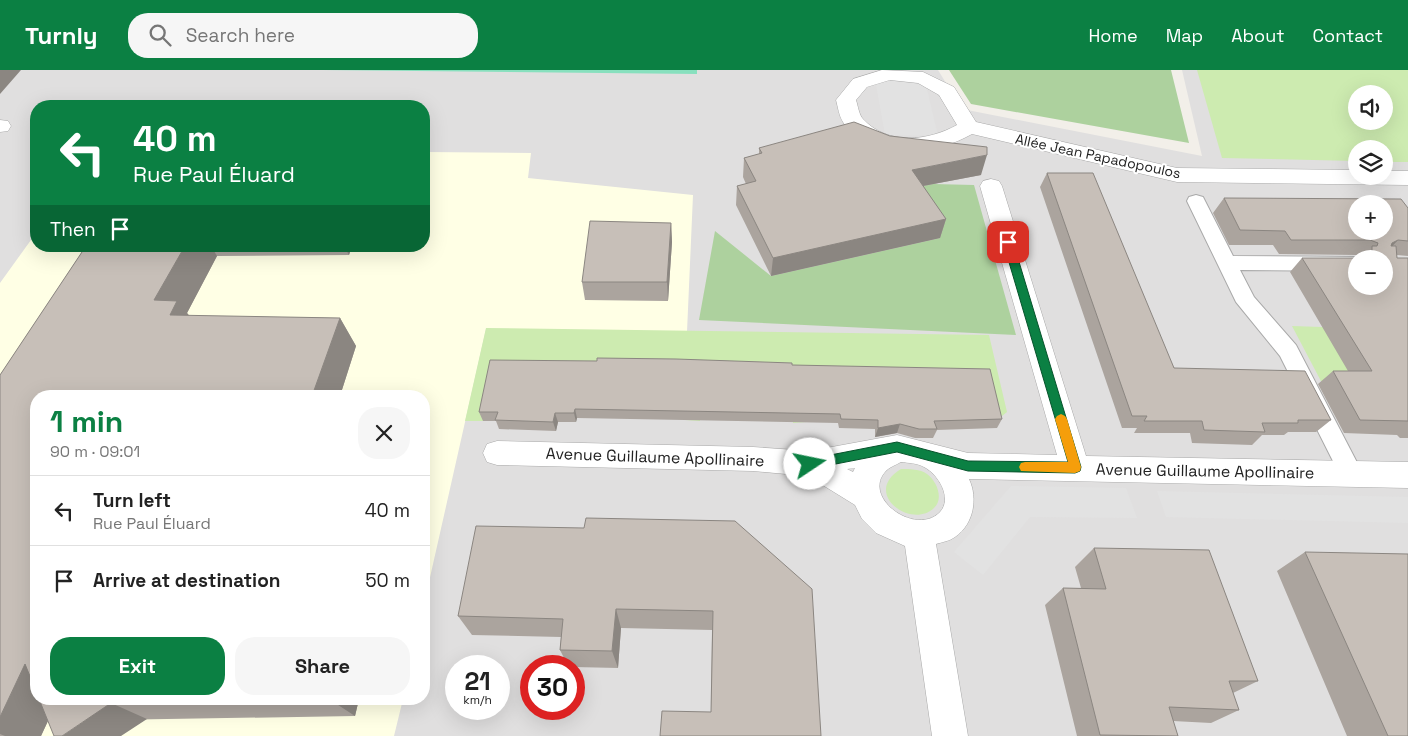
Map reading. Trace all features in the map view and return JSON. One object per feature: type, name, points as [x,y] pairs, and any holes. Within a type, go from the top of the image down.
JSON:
[{"type":"street","points":[[889,74],[923,78],[947,91],[969,127],[947,139],[914,146],[878,138],[852,121],[846,100],[860,83],[889,74]]},
{"type":"street","name":"Allée Jean Papadopoulos","points":[[969,127],[1177,175],[1408,178]]},
{"type":"street","points":[[991,186],[1075,467]]},
{"type":"street","name":"Avenue Guillaume Apollinaire","points":[[497,452],[753,459],[810,464],[897,447],[968,466],[1408,475]]},
{"type":"street","points":[[899,450],[917,451],[935,458],[949,470],[958,485],[960,502],[954,517],[942,529],[925,534],[906,533],[887,525],[873,512],[865,495],[864,479],[870,465],[883,455],[899,450]]},
{"type":"street","points":[[810,464],[822,469],[865,495]]},
{"type":"street","points":[[919,534],[950,736]]},
{"type":"lane","points":[[1196,201],[1246,302],[1288,351],[1351,474]]},
{"type":"lane","points":[[1228,263],[1348,264]]},
{"type":"shaded area","points":[[0,70],[938,70],[962,109],[1202,156],[1182,70],[1408,70],[1408,736],[0,736]]},
{"type":"shaded area","points":[[875,80],[925,81],[938,136],[885,135]]},
{"type":"shaded area","points":[[430,152],[531,153],[528,178],[693,195],[687,332],[486,329],[430,577],[430,390],[30,390],[30,705],[402,705],[394,736],[0,736],[0,283],[30,241],[30,252],[430,252]]},
{"type":"shaded area","points":[[1011,486],[1126,488],[1137,518],[1030,517],[983,575],[954,552]]},
{"type":"shaded area","points":[[1157,491],[1408,497],[1408,523],[1166,517]]},
{"type":"green space","points":[[323,70],[697,70],[697,74]]},
{"type":"green space","points":[[949,70],[1171,70],[1189,143],[971,104]]},
{"type":"green space","points":[[1197,70],[1408,70],[1408,162],[1393,162],[1393,140],[1348,140],[1348,161],[1222,158]]},
{"type":"green space","points":[[933,184],[974,185],[1016,335],[699,320],[715,231],[771,276],[940,238],[907,189]]},
{"type":"green space","points":[[1349,295],[1386,295],[1408,390],[1323,385],[1292,326],[1322,327]]},
{"type":"green space","points":[[486,328],[989,335],[1007,412],[1002,416],[992,408],[793,423],[791,371],[702,370],[700,421],[685,420],[687,369],[599,368],[593,418],[577,418],[583,371],[494,370],[483,421],[465,421]]},
{"type":"green space","points":[[901,469],[918,470],[931,477],[939,495],[939,500],[934,508],[924,514],[914,515],[903,512],[894,506],[888,498],[886,488],[890,478]]},
{"type":"building","points":[[854,122],[890,136],[987,147],[987,155],[912,170],[946,219],[773,258],[737,186],[756,181],[744,158],[762,153],[759,148]]},
{"type":"building","points":[[1047,173],[1093,173],[1174,368],[1305,371],[1331,420],[1298,420],[1298,423],[1262,423],[1265,432],[1204,430],[1202,421],[1144,421],[1147,416],[1132,416]]},
{"type":"building","points":[[1224,198],[1348,199],[1348,240],[1291,240],[1285,231],[1240,230]]},
{"type":"building","points":[[1393,199],[1401,199],[1408,208],[1408,241],[1398,240],[1392,243],[1391,246],[1396,246],[1397,258],[1408,258],[1408,421],[1360,420],[1333,371],[1372,371],[1302,258],[1348,258],[1348,295],[1393,295],[1393,250],[1372,250],[1372,246],[1377,246],[1378,243],[1370,240],[1393,240]]},
{"type":"building","points":[[590,221],[671,223],[667,282],[582,282]]},
{"type":"building","points":[[82,252],[182,252],[154,300],[177,301],[170,315],[340,318],[314,390],[30,390],[30,676],[25,664],[0,717],[0,375]]},
{"type":"building","points":[[597,358],[792,363],[792,365],[990,369],[1002,419],[934,421],[937,429],[919,429],[900,424],[878,428],[878,420],[841,419],[840,414],[575,409],[574,413],[555,413],[553,422],[495,420],[498,412],[479,412],[490,360],[597,361]]},
{"type":"building","points":[[586,518],[735,521],[812,589],[821,736],[660,736],[662,711],[711,712],[713,611],[616,609],[612,651],[560,650],[563,619],[458,616],[476,526],[584,528]]},
{"type":"building","points":[[1094,548],[1209,550],[1258,681],[1229,681],[1239,710],[1169,707],[1178,736],[1100,735],[1063,588],[1106,589]]},
{"type":"building","points":[[1305,552],[1408,554],[1408,736],[1388,736]]},
{"type":"building","points":[[41,705],[108,705],[62,736],[54,736]]},
{"type":"slow traffic","points":[[1025,467],[1075,467],[1061,419]]},
{"type":"route","points":[[810,464],[897,447],[968,466],[1075,467],[1008,242]]}]
